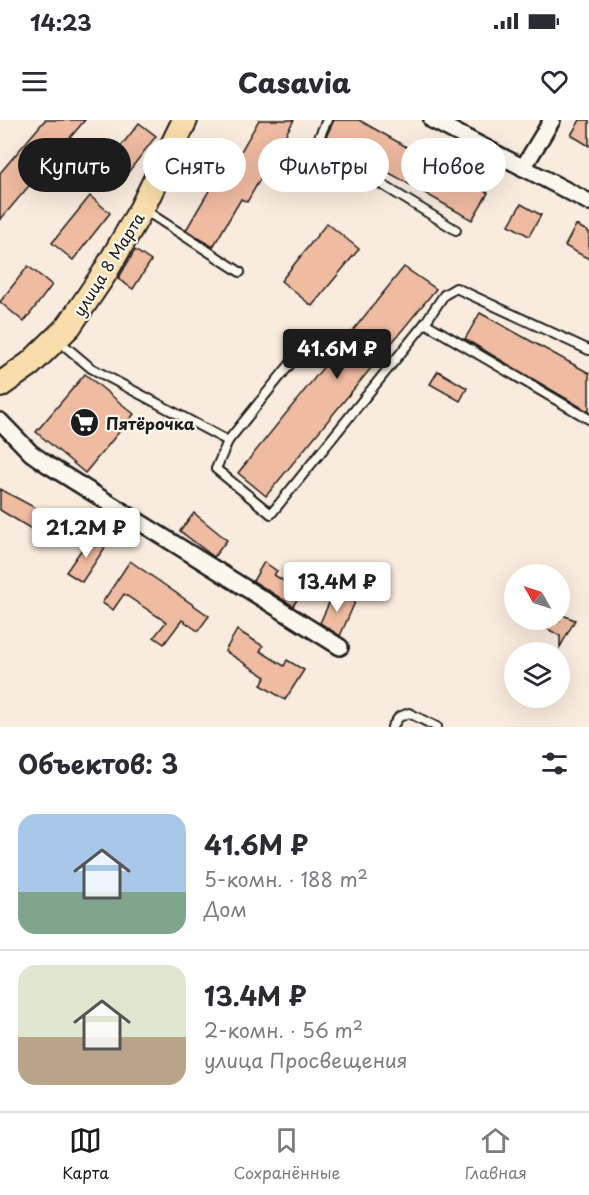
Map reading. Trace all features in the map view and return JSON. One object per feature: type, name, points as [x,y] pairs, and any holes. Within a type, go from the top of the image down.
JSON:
[{"type":"main road","name":"улица 8 Марта","points":[[0,385],[58,340],[104,274],[142,208],[185,120]]},
{"type":"street","points":[[432,120],[589,202]]},
{"type":"street","points":[[523,168],[552,120]]},
{"type":"street","points":[[0,422],[31,453],[48,465],[340,647]]},
{"type":"lane","points":[[327,120],[316,144],[456,230]]},
{"type":"lane","points":[[142,208],[240,272]]},
{"type":"lane","points":[[312,338],[228,441],[216,469],[271,514],[425,323],[444,295],[456,288],[589,350]]},
{"type":"lane","points":[[425,323],[589,419]]},
{"type":"lane","points":[[58,340],[91,368],[228,441]]},
{"type":"lane","points":[[392,727],[399,717],[409,713],[437,727]]},
{"type":"building","points":[[45,120],[85,120],[70,138],[30,138]]},
{"type":"building","points":[[259,120],[294,120],[284,138],[258,138],[258,183],[247,202],[241,199],[213,247],[186,230],[208,192],[246,192],[246,143]]},
{"type":"building","points":[[334,120],[359,120],[401,144],[401,180],[389,173],[389,138],[326,137]]},
{"type":"building","points":[[580,120],[589,120],[589,146],[571,135]]},
{"type":"building","points":[[139,123],[156,136],[143,138],[143,153],[131,169],[131,138],[127,138]]},
{"type":"building","points":[[18,152],[18,192],[24,192],[0,220],[0,173]]},
{"type":"building","points":[[423,192],[488,193],[472,220]]},
{"type":"building","points":[[90,196],[110,213],[73,260],[52,243]]},
{"type":"building","points":[[521,204],[541,215],[529,236],[509,225]]},
{"type":"building","points":[[327,223],[359,249],[312,306],[281,281]]},
{"type":"building","points":[[576,225],[589,232],[589,259],[565,246]]},
{"type":"building","points":[[135,250],[151,261],[133,289],[118,279]]},
{"type":"building","points":[[28,266],[52,285],[24,322],[0,302]]},
{"type":"building","points":[[404,267],[436,289],[266,496],[238,473]]},
{"type":"building","points":[[480,313],[589,373],[589,412],[465,339]]},
{"type":"building","points":[[438,371],[467,388],[460,401],[430,384]]},
{"type":"building","name":"Пятёрочка","points":[[85,374],[134,414],[85,473],[36,432]]},
{"type":"building","points":[[0,489],[54,518],[43,536],[0,510]]},
{"type":"building","points":[[194,513],[227,540],[214,557],[180,531]]},
{"type":"building","points":[[91,536],[106,546],[82,582],[66,572]]},
{"type":"building","points":[[130,561],[209,616],[198,631],[182,620],[164,644],[154,637],[166,622],[124,594],[113,610],[102,603]]},
{"type":"building","points":[[264,562],[277,571],[274,575],[302,592],[293,606],[253,581]]},
{"type":"building","points":[[334,592],[355,602],[340,636],[320,623]]},
{"type":"building","points":[[570,618],[575,620],[570,629]]},
{"type":"building","points":[[237,630],[263,646],[260,651],[284,666],[287,660],[304,670],[285,700],[261,685],[266,677],[225,651]]},
{"type":"building","points":[[550,630],[569,630],[563,642],[560,642],[560,636]]},
{"type":"place","name":"Пятёрочка","points":[[85,423]]}]
